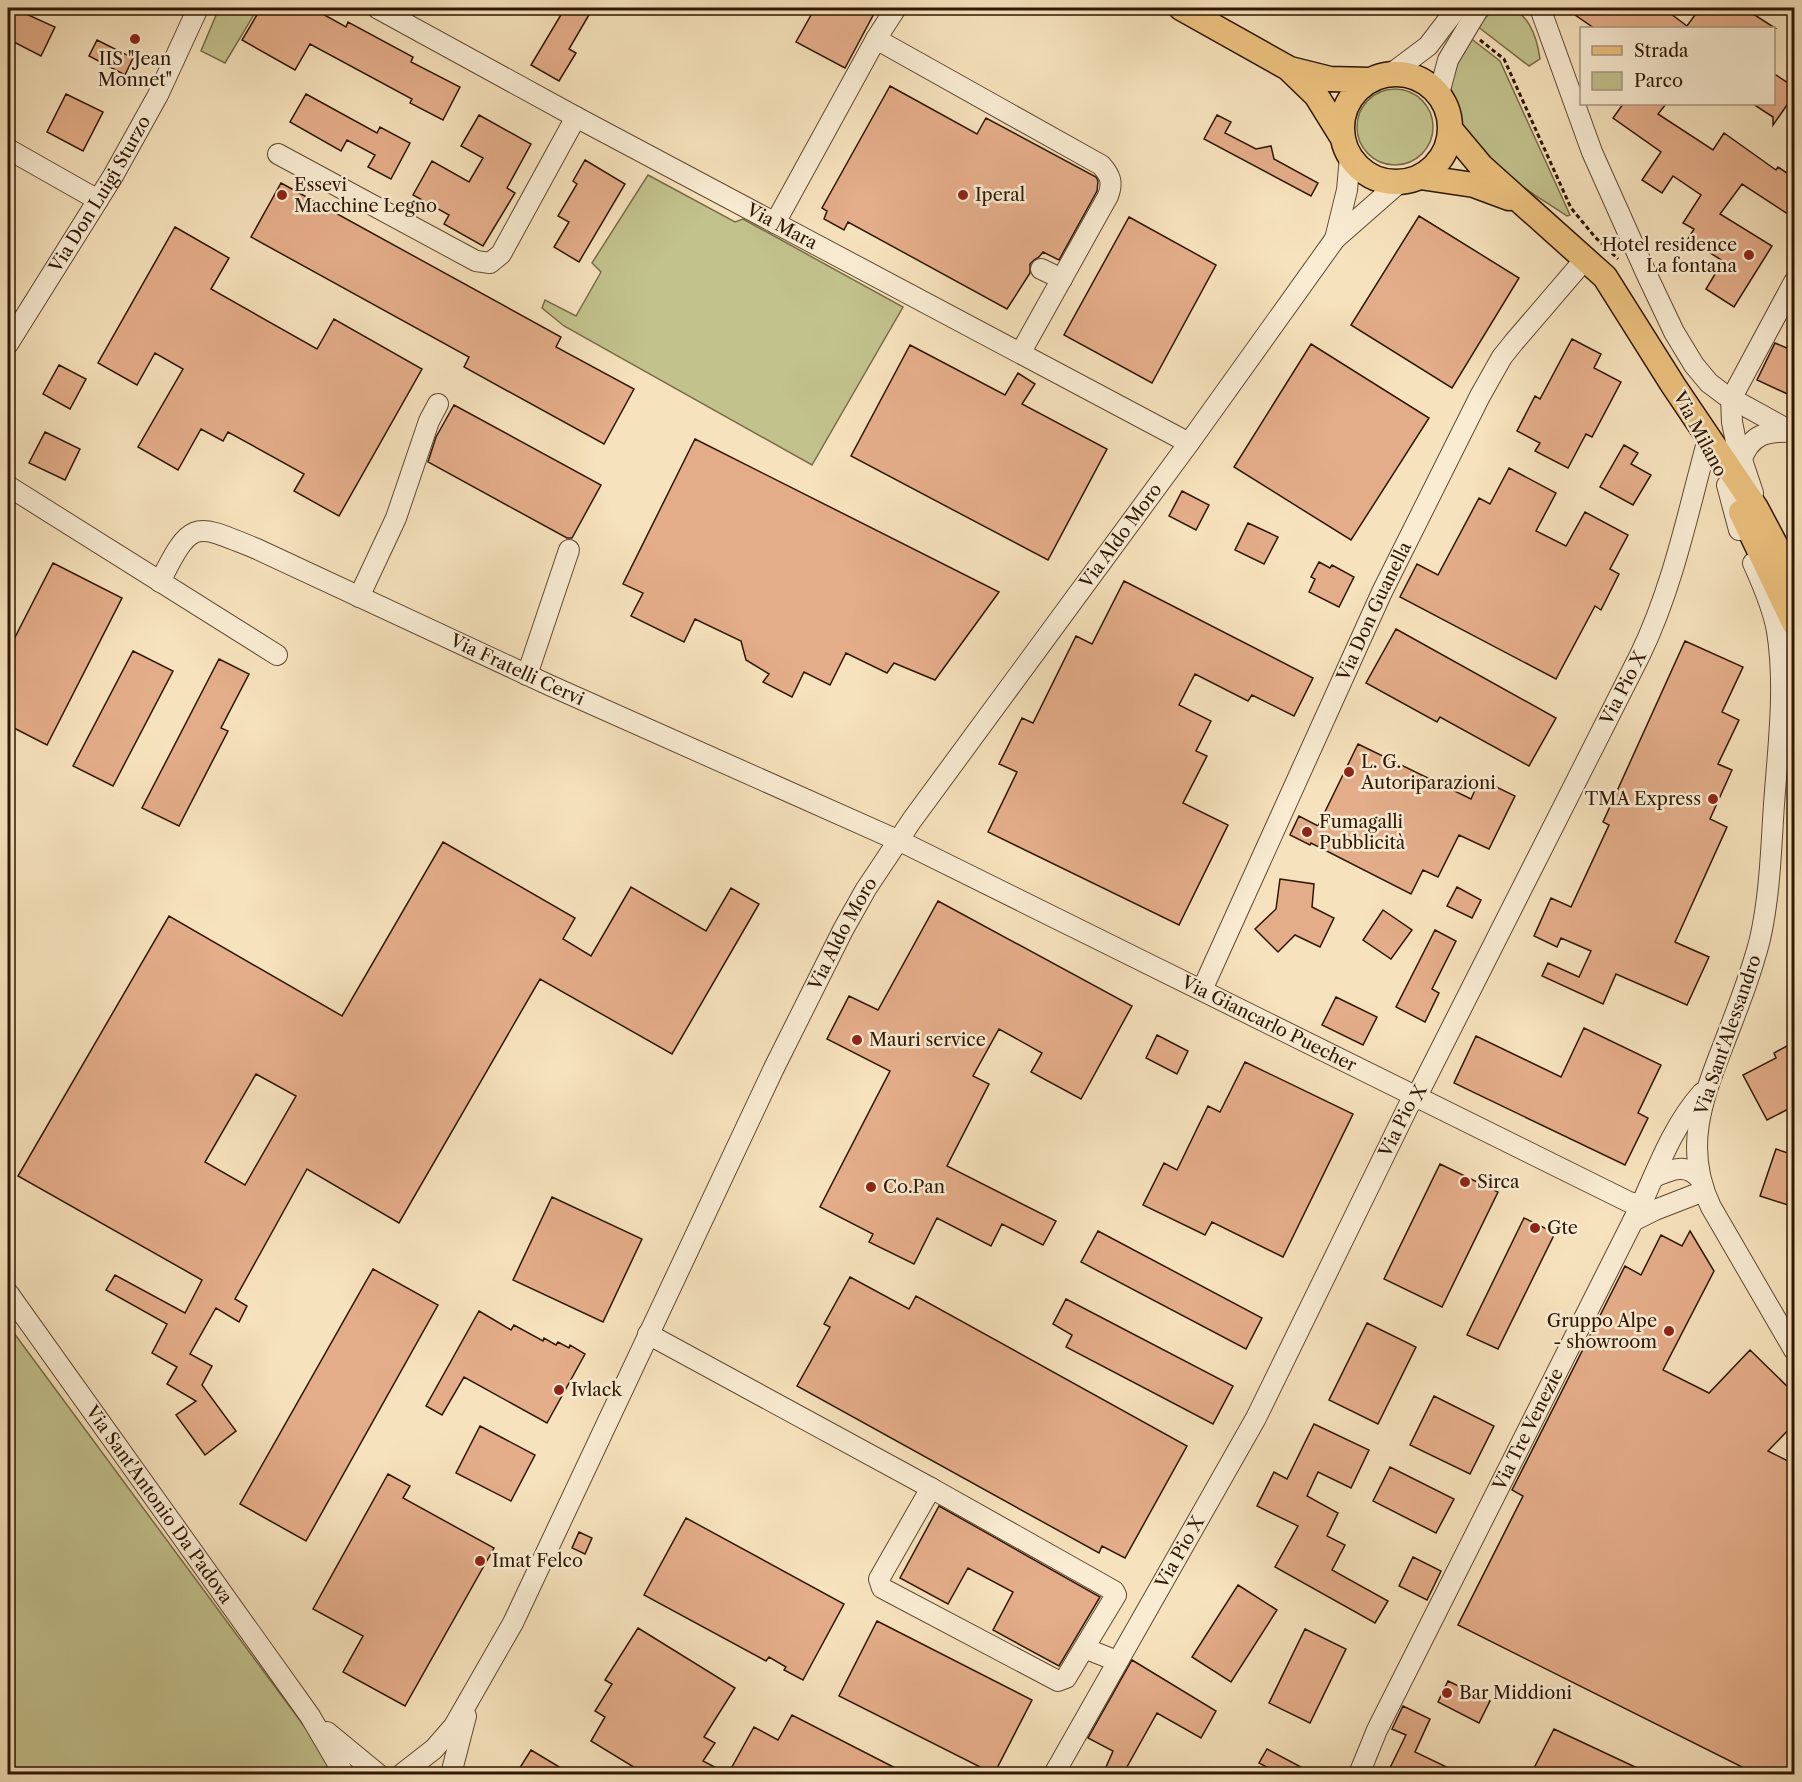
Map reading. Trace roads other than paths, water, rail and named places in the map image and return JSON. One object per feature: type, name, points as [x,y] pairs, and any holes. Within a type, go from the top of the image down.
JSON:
[{"type":"main road","points":[[1181,8],[1288,68],[1330,79],[1410,75],[1426,82],[1439,94],[1448,111],[1450,129],[1448,144],[1442,157],[1432,168],[1410,179]]},
{"type":"main road","points":[[1288,68],[1316,95],[1359,168],[1372,176],[1386,181],[1410,179],[1474,185],[1525,205]]},
{"type":"main road","points":[[1346,147],[1342,120],[1347,104],[1357,90],[1381,77]]},
{"type":"main road","points":[[1450,129],[1474,159],[1586,258],[1611,285],[1673,385]]},
{"type":"main road","name":"Via Milano","points":[[1673,385],[1750,528],[1794,623]]},
{"type":"main road","name":"Via Milano","points":[[1673,385],[1765,524],[1794,580]]},
{"type":"street","name":"Via Don Luigi Sturzo","points":[[8,344],[98,200],[158,95],[198,8]]},
{"type":"street","name":"Via Mara","points":[[377,8],[576,117],[1189,443]]},
{"type":"street","points":[[775,223],[876,39],[896,8]]},
{"type":"street","points":[[1381,77],[1428,46],[1457,8]]},
{"type":"street","points":[[1439,94],[1448,60],[1479,8]]},
{"type":"street","points":[[1526,8],[1552,40]]},
{"type":"street","points":[[1540,8],[1592,152],[1674,332],[1702,376],[1738,403],[1794,432]]},
{"type":"street","points":[[876,39],[1101,165],[1110,174],[1111,186],[1108,196],[1021,352]]},
{"type":"street","points":[[278,154],[476,261],[490,263],[501,254],[576,117]]},
{"type":"street","name":"Via Aldo Moro","points":[[1335,239],[1347,190],[1346,147]]},
{"type":"street","points":[[8,149],[98,200]]},
{"type":"street","name":"Via Aldo Moro","points":[[402,1774],[445,1737],[470,1699],[513,1623],[774,1068],[843,930],[897,840],[1189,443],[1335,239],[1410,179]]},
{"type":"street","name":"Via Don Guanella","points":[[1202,990],[1382,592],[1480,396],[1502,357],[1586,258]]},
{"type":"street","points":[[1041,269],[1062,279]]},
{"type":"street","points":[[1765,524],[1741,460],[1732,422],[1738,403],[1794,282]]},
{"type":"street","points":[[359,597],[396,518],[429,421],[438,404]]},
{"type":"street","points":[[1741,460],[1756,438],[1774,432],[1794,432]]},
{"type":"street","name":"Via Pio X","points":[[1054,1774],[1256,1418],[1409,1105],[1417,1096],[1653,626],[1670,580],[1706,446]]},
{"type":"street","name":"Via Sant'Alessandro","points":[[1727,485],[1737,525],[1765,591],[1775,623],[1790,719],[1760,938],[1740,1004],[1706,1089],[1697,1133],[1696,1153],[1702,1185],[1732,1245],[1794,1350]]},
{"type":"street","points":[[8,486],[277,655]]},
{"type":"street","name":"Via Fratelli Cervi","points":[[160,582],[183,540],[191,533],[205,530],[257,549],[527,675],[897,840]]},
{"type":"street","points":[[527,675],[569,550]]},
{"type":"street","points":[[1781,552],[1794,600]]},
{"type":"street","name":"Via Giancarlo Puecher","points":[[897,840],[1629,1202],[1637,1213]]},
{"type":"street","name":"Via Tre Venezie","points":[[1359,1774],[1377,1730],[1679,1125],[1689,1108],[1706,1089]]},
{"type":"street","points":[[1637,1213],[1654,1210],[1702,1185],[1690,1170],[1680,1168],[1654,1177]]},
{"type":"street","name":"Via Sant'Antonio Da Padova","points":[[8,1293],[310,1716],[344,1774]]},
{"type":"street","points":[[648,1334],[932,1488],[1114,1591],[1116,1595],[1066,1678],[1058,1681],[882,1588],[879,1579],[932,1488]]},
{"type":"street","points":[[1084,1648],[1117,1661]]},
{"type":"street","name":"Via Aldo Moro","points":[[451,1774],[470,1699]]},
{"type":"street","name":"Via Sant'Antonio Da Padova","points":[[310,1716],[350,1753],[378,1774]]},
{"type":"place","name":"IIS \"Jean Monnet\"","points":[[135,39]]},
{"type":"place","name":"Essevi Macchine Legno","points":[[282,195]]},
{"type":"place","name":"Iperal","points":[[963,195]]},
{"type":"place","name":"Hotel residence La fontana","points":[[1749,255]]},
{"type":"place","name":"L. G. Autoriparazioni","points":[[1349,772]]},
{"type":"place","name":"TMA Express","points":[[1713,799]]},
{"type":"place","name":"Fumagalli Pubblicità","points":[[1307,832]]},
{"type":"place","name":"Mauri service","points":[[857,1040]]},
{"type":"place","name":"Sirca","points":[[1465,1182]]},
{"type":"place","name":"Co.Pan","points":[[871,1187]]},
{"type":"place","name":"Gte","points":[[1535,1228]]},
{"type":"place","name":"Gruppo Alpe - showroom","points":[[1669,1331]]},
{"type":"place","name":"Ivlack","points":[[559,1390]]},
{"type":"place","name":"Imat Felco","points":[[480,1561]]},
{"type":"place","name":"Bar Middioni","points":[[1447,1693]]}]
